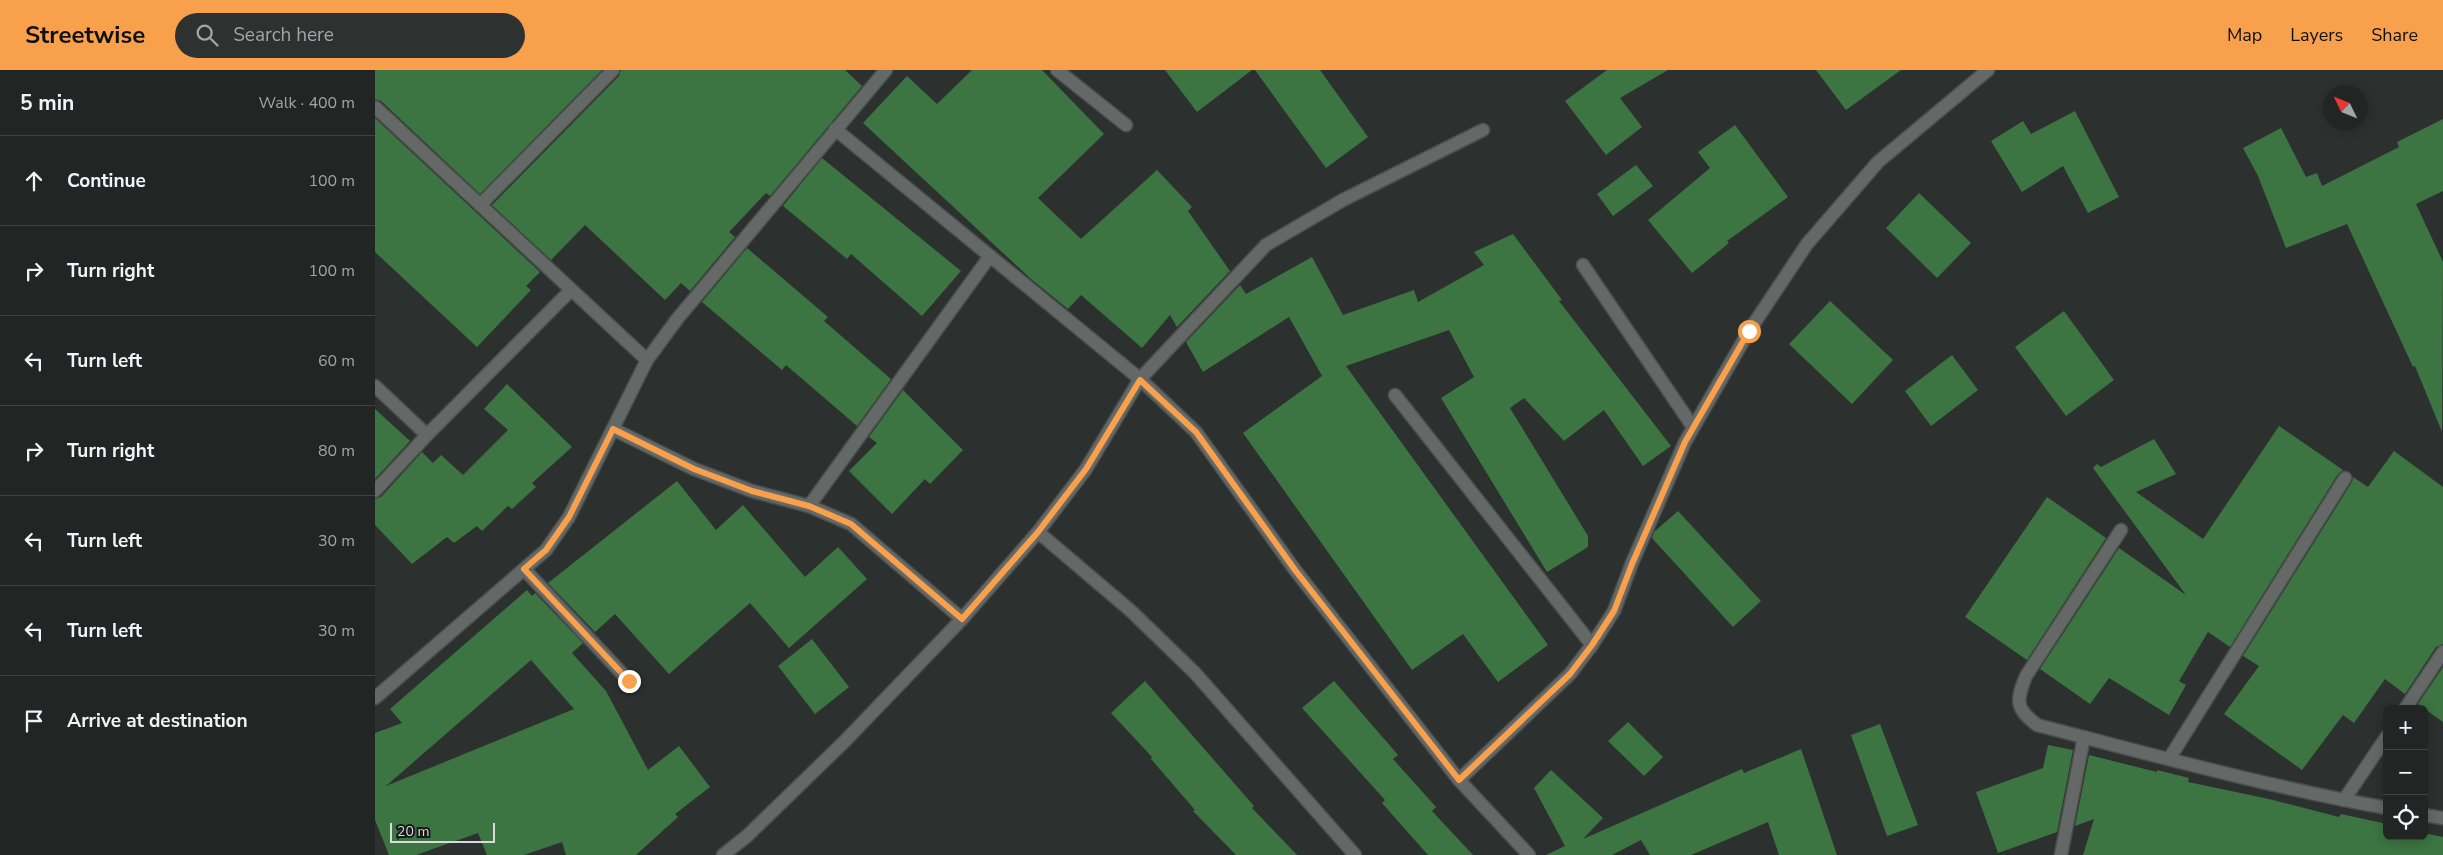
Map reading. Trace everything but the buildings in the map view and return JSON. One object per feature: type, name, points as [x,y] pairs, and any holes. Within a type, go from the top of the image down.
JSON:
[{"type":"street","points":[[480,205],[613,70]]},
{"type":"street","points":[[375,698],[546,550],[569,517],[647,360],[678,318],[886,70]]},
{"type":"street","points":[[1057,70],[1126,125]]},
{"type":"street","points":[[1459,780],[1570,674],[1592,645],[1614,611],[1632,564],[1693,427],[1749,331],[1807,244],[1878,162],[1989,70]]},
{"type":"street","points":[[375,107],[570,291],[647,360]]},
{"type":"street","points":[[835,129],[1140,380],[1196,432],[1295,570],[1459,780],[1529,855]]},
{"type":"street","points":[[723,855],[747,836],[845,741],[962,619],[1038,532],[1086,469],[1140,380],[1266,245],[1343,200],[1483,130]]},
{"type":"street","points":[[809,506],[990,256]]},
{"type":"street","points":[[1583,265],[1693,427]]},
{"type":"street","points":[[375,491],[427,435],[570,291]]},
{"type":"street","points":[[375,386],[427,435]]},
{"type":"street","points":[[1395,395],[1592,645]]},
{"type":"street","points":[[613,429],[694,469],[752,491],[809,506],[851,524],[962,619]]},
{"type":"street","points":[[2169,759],[2345,478]]},
{"type":"street","points":[[2121,530],[2026,676],[2019,693],[2019,704],[2024,715],[2037,725],[2083,737],[2344,800],[2383,807]]},
{"type":"street","points":[[1038,532],[1131,611],[1195,673],[1355,855]]},
{"type":"street","points":[[524,569],[629,681]]},
{"type":"street","points":[[2408,705],[2443,652]]},
{"type":"street","points":[[2061,855],[2083,737]]},
{"type":"street","points":[[2344,800],[2383,742]]},
{"type":"street","points":[[2428,816],[2443,818]]},
{"type":"route","points":[[629,681],[524,569],[546,550],[569,517],[613,429],[694,469],[752,491],[809,506],[851,524],[962,619],[1038,532],[1086,469],[1140,380],[1196,432],[1295,570],[1459,780],[1570,674],[1614,611],[1632,564],[1685,442],[1749,331]]}]
